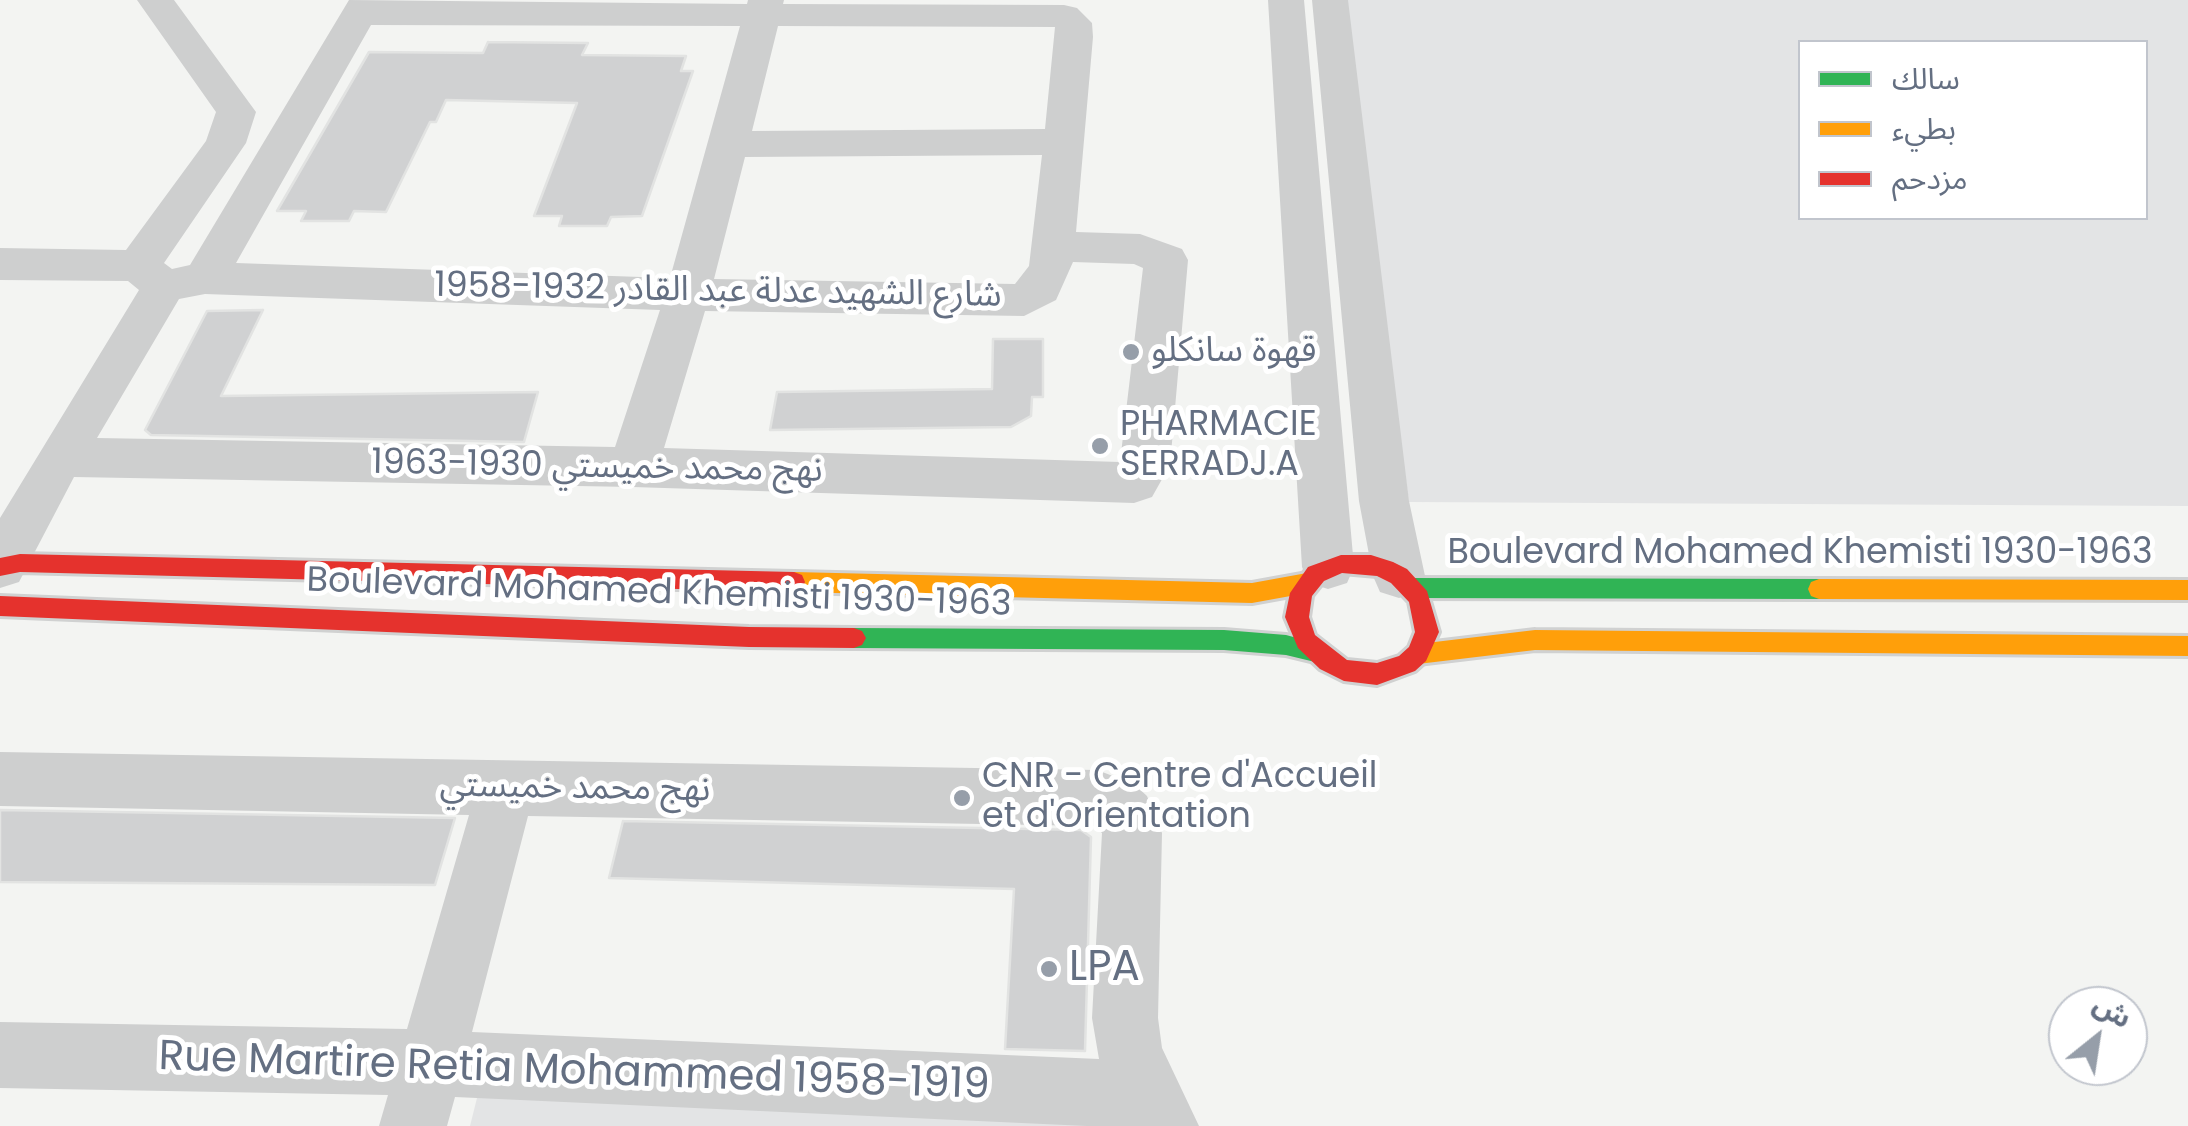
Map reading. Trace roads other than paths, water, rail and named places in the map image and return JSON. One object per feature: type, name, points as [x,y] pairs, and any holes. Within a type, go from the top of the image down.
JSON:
[{"type":"main road","name":"Boulevard Mohamed Khemisti 1930-1963","points":[[0,567],[20,563],[1252,593],[1371,564],[1405,582],[2188,590]]},
{"type":"main road","points":[[1315,652],[1300,630],[1297,616],[1301,593],[1318,575]]},
{"type":"main road","name":"Boulevard Mohamed Khemisti 1930-1963","points":[[1405,582],[1427,620],[1418,654]]},
{"type":"main road","name":"Boulevard Mohamed Khemisti 1930-1963","points":[[0,606],[749,637],[1224,640],[1286,645],[1315,652],[1344,670],[1377,674],[1406,664],[1418,654],[1535,640],[2188,646]]},
{"type":"street","points":[[155,0],[236,112],[169,277]]},
{"type":"street","points":[[1286,0],[1318,575]]},
{"type":"street","points":[[1330,0],[1384,501],[1405,582]]},
{"type":"street","points":[[0,567],[18,502],[60,456],[169,277],[364,7],[765,8],[688,295],[633,467]]},
{"type":"street","name":"شارع الشهيد عدلة عبد القادر 1932-1958","points":[[0,264],[169,277],[688,295],[1024,300],[1040,289],[1047,277],[1053,246],[1074,37],[1072,23],[1064,16],[765,8]]},
{"type":"street","points":[[726,144],[1061,142]]},
{"type":"street","name":"نهج محمد خميستي 1930-1963","points":[[60,456],[633,467],[1134,483],[1145,466],[1150,443],[1166,260],[1140,249],[1053,246]]},
{"type":"street","name":"نهج محمد خميستي","points":[[0,779],[1097,798],[1114,804],[1126,816],[1132,834],[1125,1018],[1130,1054],[1156,1110]]},
{"type":"street","points":[[413,1126],[506,788]]},
{"type":"street","name":"Rue Martire Retia Mohammed 1958-1919","points":[[0,1055],[430,1063],[1156,1110]]},
{"type":"place","name":"قهوة سانكلو","points":[[1131,352]]},
{"type":"place","name":"PHARMACIE SERRADJ.A","points":[[1100,446]]},
{"type":"place","name":"CNR - Centre d'Accueil et d'Orientation","points":[[962,798]]},
{"type":"place","name":"LPA","points":[[1049,969]]}]
